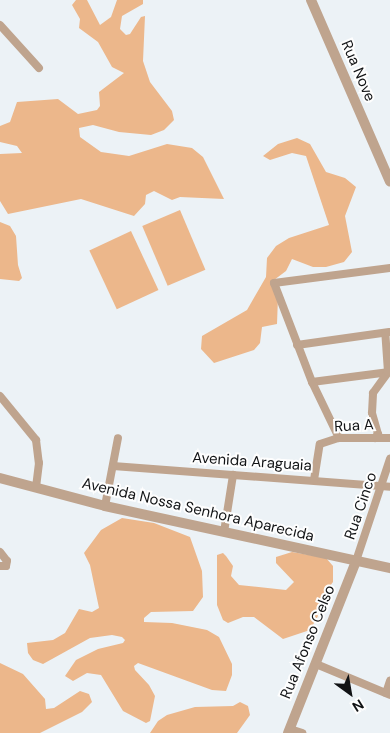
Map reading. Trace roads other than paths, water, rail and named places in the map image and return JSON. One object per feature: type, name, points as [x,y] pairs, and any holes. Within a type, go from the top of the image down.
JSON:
[{"type":"street","name":"Rua Nove","points":[[311,0],[390,182]]},
{"type":"street","points":[[0,25],[39,68]]},
{"type":"street","points":[[339,438],[312,382],[274,283],[390,268]]},
{"type":"street","points":[[297,345],[388,332],[389,372],[373,394],[372,412],[378,434],[375,438]]},
{"type":"street","points":[[312,382],[389,372]]},
{"type":"street","points":[[0,396],[36,440],[38,463],[36,486]]},
{"type":"street","points":[[105,506],[118,438]]},
{"type":"street","name":"Rua A","points":[[314,480],[320,444],[339,438],[390,438]]},
{"type":"street","name":"Rua Cinco","points":[[356,561],[387,486],[390,459]]},
{"type":"street","name":"Avenida Araguaia","points":[[113,466],[387,486]]},
{"type":"street","points":[[224,532],[233,475]]},
{"type":"street","name":"Avenida Nossa Senhora Aparecida","points":[[0,478],[36,486],[105,506],[390,568]]},
{"type":"street","points":[[0,552],[7,560],[6,566],[0,566]]},
{"type":"street","name":"Rua Afonso Celso","points":[[289,731],[356,561]]},
{"type":"street","points":[[316,664],[388,694],[390,682]]},
{"type":"street","points":[[289,731],[302,733]]}]
